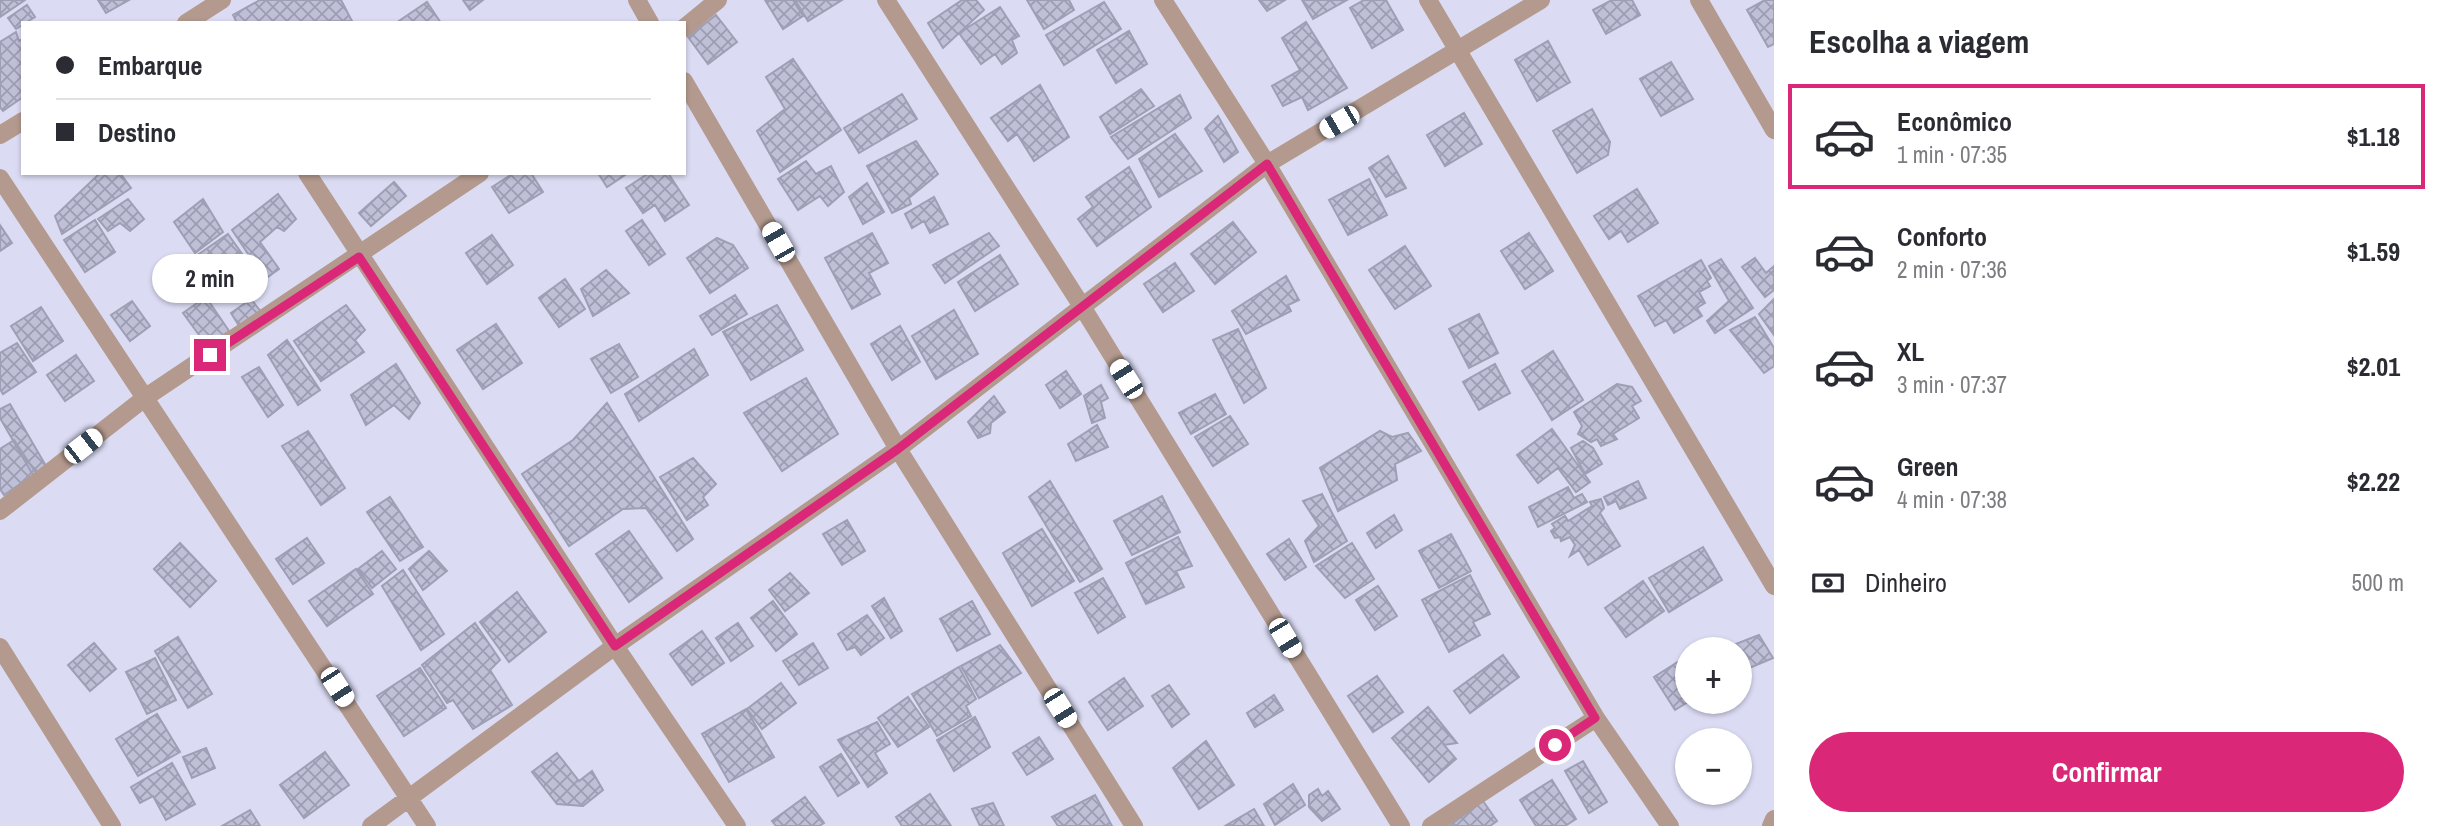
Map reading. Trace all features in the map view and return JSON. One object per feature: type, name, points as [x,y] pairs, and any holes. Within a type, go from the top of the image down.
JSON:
[{"type":"street","points":[[190,21],[222,0]]},
{"type":"street","points":[[637,0],[649,21]]},
{"type":"street","points":[[686,26],[718,0]]},
{"type":"street","points":[[886,0],[1083,308],[1401,826]]},
{"type":"street","points":[[1163,0],[1267,164],[1595,718],[1670,826]]},
{"type":"street","points":[[1428,0],[1774,586]]},
{"type":"street","points":[[371,826],[615,646],[898,449],[1267,164],[1541,0]]},
{"type":"street","points":[[1699,0],[1774,130]]},
{"type":"street","points":[[686,84],[898,449],[1134,826]]},
{"type":"street","points":[[0,135],[21,122]]},
{"type":"street","points":[[308,175],[359,257],[615,646],[737,826]]},
{"type":"street","points":[[0,511],[146,397],[359,257],[477,175]]},
{"type":"street","points":[[0,178],[427,826]]},
{"type":"street","points":[[0,647],[112,826]]},
{"type":"street","points":[[1431,826],[1595,718]]},
{"type":"street","points":[[1771,826],[1774,819]]},
{"type":"building","points":[[0,0],[25,0],[0,17]]},
{"type":"building","points":[[98,0],[129,0],[106,13]]},
{"type":"building","points":[[260,0],[341,0],[352,21],[236,21],[233,15]]},
{"type":"building","points":[[463,0],[483,0],[470,10]]},
{"type":"building","points":[[765,0],[793,0],[803,16],[783,29]]},
{"type":"building","points":[[795,0],[842,0],[808,21]]},
{"type":"building","points":[[962,0],[976,0],[984,10],[943,48],[928,23]]},
{"type":"building","points":[[1027,0],[1069,0],[1074,10],[1044,29]]},
{"type":"building","points":[[1259,0],[1285,0],[1267,11]]},
{"type":"building","points":[[1302,0],[1347,0],[1313,19]]},
{"type":"building","points":[[1364,0],[1386,0],[1403,30],[1372,48],[1350,8]]},
{"type":"building","points":[[1612,0],[1632,0],[1640,15],[1606,34],[1593,10]]},
{"type":"building","points":[[1765,0],[1774,0],[1774,44],[1768,47],[1747,10]]},
{"type":"building","points":[[427,2],[440,21],[399,21]]},
{"type":"building","points":[[1104,2],[1121,29],[1064,65],[1046,35]]},
{"type":"building","points":[[27,5],[35,17],[29,21],[21,21],[21,26],[16,29],[8,18]]},
{"type":"building","points":[[1000,7],[1019,36],[1012,40],[1017,53],[1002,64],[995,54],[981,64],[959,33]]},
{"type":"building","points":[[716,15],[737,42],[708,64],[688,37]]},
{"type":"building","points":[[1306,22],[1347,88],[1308,110],[1302,97],[1283,106],[1272,86],[1300,70],[1282,38]]},
{"type":"building","points":[[1129,31],[1147,64],[1116,83],[1097,50]]},
{"type":"building","points":[[16,32],[19,41],[21,40],[21,98],[3,111],[0,107],[0,42]]},
{"type":"building","points":[[1548,41],[1570,82],[1537,101],[1515,60]]},
{"type":"building","points":[[793,59],[841,130],[780,172],[757,131],[785,109],[766,77]]},
{"type":"building","points":[[1671,62],[1693,99],[1661,116],[1640,79]]},
{"type":"building","points":[[1040,85],[1069,137],[1034,161],[1017,134],[1008,141],[991,118]]},
{"type":"building","points":[[1141,89],[1154,106],[1110,134],[1100,117]]},
{"type":"building","points":[[902,94],[917,119],[859,153],[844,128]]},
{"type":"building","points":[[1180,95],[1191,118],[1128,159],[1111,137]]},
{"type":"building","points":[[1592,109],[1610,142],[1608,155],[1577,173],[1553,131]]},
{"type":"building","points":[[1464,113],[1482,144],[1445,166],[1427,135]]},
{"type":"building","points":[[1218,116],[1238,152],[1224,162],[1205,129]]},
{"type":"building","points":[[1175,134],[1202,171],[1159,197],[1139,159]]},
{"type":"building","points":[[916,141],[938,174],[909,198],[911,204],[892,213],[867,166]]},
{"type":"building","points":[[1388,156],[1406,188],[1386,197],[1369,168]]},
{"type":"building","points":[[806,161],[816,174],[831,166],[844,192],[828,206],[820,196],[798,210],[778,179]]},
{"type":"building","points":[[1129,167],[1151,207],[1097,246],[1078,219],[1093,207],[1086,197]]},
{"type":"building","points":[[98,175],[121,175],[131,188],[62,234],[55,216]]},
{"type":"building","points":[[511,175],[532,175],[543,192],[509,213],[492,187]]},
{"type":"building","points":[[599,175],[625,175],[607,187]]},
{"type":"building","points":[[646,175],[669,175],[689,205],[665,221],[655,205],[643,213],[626,188]]},
{"type":"building","points":[[1369,179],[1387,215],[1348,235],[1329,200]]},
{"type":"building","points":[[394,182],[406,196],[371,226],[359,213]]},
{"type":"building","points":[[867,183],[884,212],[863,224],[849,197]]},
{"type":"building","points":[[1637,189],[1658,223],[1628,242],[1621,231],[1609,239],[1594,216]]},
{"type":"building","points":[[278,194],[296,219],[284,231],[277,227],[260,242],[279,269],[265,279],[232,230]]},
{"type":"building","points":[[934,197],[948,224],[930,233],[924,221],[912,228],[905,214]]},
{"type":"building","points":[[128,199],[144,219],[130,231],[120,223],[108,231],[98,219]]},
{"type":"building","points":[[203,199],[223,232],[195,253],[174,222]]},
{"type":"building","points":[[95,220],[115,252],[85,272],[64,240]]},
{"type":"building","points":[[642,220],[665,254],[649,265],[626,231]]},
{"type":"building","points":[[1233,222],[1256,252],[1215,284],[1191,254]]},
{"type":"building","points":[[0,225],[12,243],[0,251]]},
{"type":"building","points":[[872,233],[888,263],[869,273],[880,294],[852,309],[825,258]]},
{"type":"building","points":[[989,233],[999,246],[945,283],[933,265]]},
{"type":"building","points":[[1529,233],[1553,271],[1525,289],[1501,251]]},
{"type":"building","points":[[228,234],[250,265],[216,287],[196,256]]},
{"type":"building","points":[[492,235],[513,265],[487,284],[466,253]]},
{"type":"building","points":[[717,238],[733,245],[748,268],[710,293],[687,258]]},
{"type":"building","points":[[1405,246],[1431,286],[1395,309],[1369,270]]},
{"type":"building","points":[[1000,255],[1018,284],[975,311],[958,282]]},
{"type":"building","points":[[1755,258],[1766,273],[1774,266],[1774,290],[1765,297],[1742,267]]},
{"type":"building","points":[[1721,259],[1753,308],[1715,333],[1707,321],[1729,301],[1709,266]]},
{"type":"building","points":[[1701,260],[1711,278],[1707,281],[1710,286],[1699,292],[1705,303],[1697,308],[1702,316],[1674,333],[1666,320],[1655,326],[1638,296]]},
{"type":"building","points":[[1175,263],[1194,291],[1163,312],[1144,284]]},
{"type":"building","points":[[606,270],[629,293],[593,316],[581,289]]},
{"type":"building","points":[[1286,276],[1299,300],[1288,305],[1291,311],[1246,334],[1232,311]]},
{"type":"building","points":[[565,279],[585,309],[559,327],[539,298]]},
{"type":"building","points":[[735,295],[747,314],[712,335],[700,316]]},
{"type":"building","points":[[206,297],[229,331],[207,346],[183,313]]},
{"type":"building","points":[[251,299],[262,313],[241,329],[231,313]]},
{"type":"building","points":[[1774,299],[1774,335],[1759,314]]},
{"type":"building","points":[[132,301],[150,326],[130,341],[111,315]]},
{"type":"building","points":[[346,305],[365,330],[355,340],[364,352],[321,381],[294,341]]},
{"type":"building","points":[[777,305],[803,350],[751,380],[723,332]]},
{"type":"building","points":[[41,307],[63,341],[33,361],[11,326]]},
{"type":"building","points":[[954,310],[978,354],[936,379],[912,336]]},
{"type":"building","points":[[1479,314],[1498,353],[1469,368],[1449,329]]},
{"type":"building","points":[[1755,317],[1774,348],[1774,366],[1764,373],[1730,330]]},
{"type":"building","points":[[496,324],[522,363],[483,389],[457,350]]},
{"type":"building","points":[[900,326],[920,362],[892,380],[871,344]]},
{"type":"building","points":[[1238,329],[1266,388],[1244,403],[1213,340]]},
{"type":"building","points":[[287,340],[320,390],[298,405],[268,355]]},
{"type":"building","points":[[17,343],[36,372],[3,394],[0,389],[0,353]]},
{"type":"building","points":[[619,344],[638,377],[611,393],[591,359]]},
{"type":"building","points":[[694,349],[708,375],[639,421],[625,394]]},
{"type":"building","points":[[1553,351],[1583,400],[1552,420],[1522,371]]},
{"type":"building","points":[[76,355],[94,381],[65,401],[47,375]]},
{"type":"building","points":[[396,364],[420,403],[409,419],[394,405],[366,425],[351,395]]},
{"type":"building","points":[[1495,364],[1510,393],[1479,410],[1463,382]]},
{"type":"building","points":[[259,367],[283,405],[268,417],[242,377]]},
{"type":"building","points":[[1066,371],[1081,394],[1060,408],[1046,385]]},
{"type":"building","points":[[806,378],[838,434],[782,471],[744,413]]},
{"type":"building","points":[[1617,384],[1632,387],[1641,401],[1632,406],[1639,418],[1613,434],[1617,439],[1601,446],[1597,439],[1591,442],[1578,434],[1582,426],[1574,412]]},
{"type":"building","points":[[1101,385],[1108,398],[1101,402],[1105,418],[1092,423],[1084,396]]},
{"type":"building","points":[[1215,394],[1226,414],[1191,434],[1179,413]]},
{"type":"building","points":[[994,396],[1005,412],[991,423],[990,433],[978,438],[968,422]]},
{"type":"building","points":[[607,403],[693,539],[677,551],[646,508],[623,509],[569,546],[522,474],[573,440]]},
{"type":"building","points":[[10,404],[46,466],[33,475],[0,418],[0,409]]},
{"type":"building","points":[[1230,416],[1248,444],[1213,466],[1195,437]]},
{"type":"building","points":[[1097,425],[1108,447],[1076,461],[1068,444]]},
{"type":"building","points":[[1552,429],[1590,482],[1576,492],[1558,468],[1538,483],[1517,455]]},
{"type":"building","points":[[308,431],[345,488],[321,505],[282,446]]},
{"type":"building","points":[[1380,431],[1392,437],[1408,433],[1421,451],[1395,464],[1397,480],[1338,511],[1320,468]]},
{"type":"building","points":[[14,440],[36,473],[4,495],[0,489],[0,449]]},
{"type":"building","points":[[1583,441],[1593,448],[1602,464],[1585,474],[1571,448]]},
{"type":"building","points":[[693,458],[716,484],[703,497],[708,505],[687,520],[660,477]]},
{"type":"building","points":[[1050,481],[1102,569],[1080,582],[1029,497]]},
{"type":"building","points":[[1638,481],[1646,498],[1620,509],[1616,501],[1608,505],[1604,497]]},
{"type":"building","points":[[1568,487],[1574,498],[1582,494],[1587,502],[1538,527],[1529,507]]},
{"type":"building","points":[[1322,494],[1347,541],[1314,562],[1305,541],[1319,526],[1303,501]]},
{"type":"building","points":[[1162,496],[1180,532],[1132,555],[1114,521]]},
{"type":"building","points":[[390,497],[423,547],[400,561],[367,512]]},
{"type":"building","points":[[1601,499],[1604,508],[1600,513],[1620,546],[1588,565],[1579,550],[1570,556],[1575,545],[1570,537],[1561,541],[1560,537],[1555,538],[1551,531],[1555,528],[1552,524],[1565,516],[1568,521],[1592,506],[1590,502]]},
{"type":"building","points":[[1394,515],[1402,530],[1376,548],[1367,533]]},
{"type":"building","points":[[847,520],[865,551],[842,565],[823,534]]},
{"type":"building","points":[[1042,529],[1074,581],[1032,606],[1003,553]]},
{"type":"building","points":[[629,531],[662,578],[629,602],[596,554]]},
{"type":"building","points":[[1451,534],[1471,571],[1439,588],[1419,551]]},
{"type":"building","points":[[1178,537],[1192,566],[1176,571],[1184,587],[1146,604],[1126,563]]},
{"type":"building","points":[[307,538],[324,563],[293,584],[276,559]]},
{"type":"building","points":[[1289,539],[1306,567],[1285,580],[1267,554]]},
{"type":"building","points":[[180,543],[216,581],[190,607],[154,569]]},
{"type":"building","points":[[1352,543],[1374,579],[1345,598],[1316,566]]},
{"type":"building","points":[[1703,547],[1722,580],[1669,612],[1649,578]]},
{"type":"building","points":[[382,551],[396,569],[372,588],[358,569]]},
{"type":"building","points":[[429,551],[447,571],[423,590],[409,569]]},
{"type":"building","points":[[356,569],[373,594],[327,626],[309,601]]},
{"type":"building","points":[[403,570],[444,634],[421,650],[382,586]]},
{"type":"building","points":[[790,573],[809,593],[785,611],[769,590]]},
{"type":"building","points":[[1470,575],[1490,614],[1473,622],[1480,635],[1449,652],[1422,600]]},
{"type":"building","points":[[1103,578],[1125,617],[1098,633],[1075,593]]},
{"type":"building","points":[[1643,581],[1664,611],[1626,637],[1605,608]]},
{"type":"building","points":[[1378,586],[1397,616],[1375,630],[1356,600]]},
{"type":"building","points":[[517,592],[546,632],[509,662],[480,622]]},
{"type":"building","points":[[884,598],[902,631],[891,638],[872,606]]},
{"type":"building","points":[[773,601],[797,634],[776,651],[751,618]]},
{"type":"building","points":[[972,601],[990,634],[957,651],[940,619]]},
{"type":"building","points":[[867,615],[884,638],[861,655],[855,647],[847,650],[838,634]]},
{"type":"building","points":[[475,623],[500,660],[490,670],[512,705],[473,729],[453,700],[447,703],[422,665]]},
{"type":"building","points":[[738,623],[753,646],[731,661],[716,638]]},
{"type":"building","points":[[702,631],[724,663],[692,685],[670,654]]},
{"type":"building","points":[[1759,635],[1773,658],[1752,667],[1752,638]]},
{"type":"building","points":[[178,637],[212,694],[188,708],[155,651]]},
{"type":"building","points":[[94,643],[116,669],[90,691],[68,665]]},
{"type":"building","points":[[813,643],[828,668],[799,685],[783,661]]},
{"type":"building","points":[[1000,645],[1021,673],[979,698],[961,666]]},
{"type":"building","points":[[1503,655],[1519,677],[1470,713],[1454,691]]},
{"type":"building","points":[[155,658],[176,700],[147,714],[126,672]]},
{"type":"building","points":[[1675,664],[1675,710],[1654,677]]},
{"type":"building","points":[[959,667],[976,699],[966,706],[971,716],[937,736],[912,694]]},
{"type":"building","points":[[420,668],[446,708],[404,736],[377,696]]},
{"type":"building","points":[[1377,676],[1403,712],[1373,732],[1348,696]]},
{"type":"building","points":[[1124,678],[1143,706],[1108,730],[1089,702]]},
{"type":"building","points":[[781,683],[796,703],[762,729],[747,709]]},
{"type":"building","points":[[1169,685],[1189,714],[1172,727],[1152,696]]},
{"type":"building","points":[[1274,695],[1283,710],[1255,727],[1247,713]]},
{"type":"building","points":[[908,697],[929,727],[898,747],[878,718]]},
{"type":"building","points":[[1428,707],[1457,743],[1444,745],[1456,759],[1429,782],[1392,738]]},
{"type":"building","points":[[746,709],[774,757],[729,782],[702,734]]},
{"type":"building","points":[[157,714],[180,752],[138,776],[116,739]]},
{"type":"building","points":[[975,717],[990,747],[954,771],[937,740]]},
{"type":"building","points":[[877,722],[890,744],[875,753],[887,773],[868,787],[838,740]]},
{"type":"building","points":[[1039,737],[1053,759],[1027,775],[1013,753]]},
{"type":"building","points":[[1206,741],[1234,785],[1199,809],[1173,768]]},
{"type":"building","points":[[206,748],[215,768],[192,778],[183,757]]},
{"type":"building","points":[[325,752],[349,785],[304,818],[280,785]]},
{"type":"building","points":[[557,753],[579,781],[592,771],[603,790],[583,806],[557,804],[532,772]]},
{"type":"building","points":[[841,754],[859,783],[838,796],[820,767]]},
{"type":"building","points":[[1583,761],[1607,802],[1589,813],[1565,771]]},
{"type":"building","points":[[172,763],[195,804],[166,820],[153,796],[140,803],[131,787]]},
{"type":"building","points":[[1552,780],[1576,819],[1565,826],[1536,826],[1520,800]]},
{"type":"building","points":[[1293,784],[1305,805],[1275,825],[1264,804]]},
{"type":"building","points":[[1318,789],[1322,796],[1328,791],[1340,809],[1322,821],[1309,807],[1309,795]]},
{"type":"building","points":[[930,794],[951,826],[902,826],[896,817]]},
{"type":"building","points":[[1095,795],[1112,826],[1058,826],[1052,817]]},
{"type":"building","points":[[805,797],[824,823],[819,826],[776,826],[772,821]]},
{"type":"building","points":[[1483,801],[1497,821],[1490,826],[1449,826]]},
{"type":"building","points":[[993,803],[1004,826],[980,826],[972,809]]},
{"type":"building","points":[[1254,809],[1264,826],[1225,826]]},
{"type":"building","points":[[250,810],[260,826],[222,826]]},
{"type":"route","points":[[210,355],[359,257],[615,646],[898,449],[1267,164],[1595,718],[1555,745]]}]
